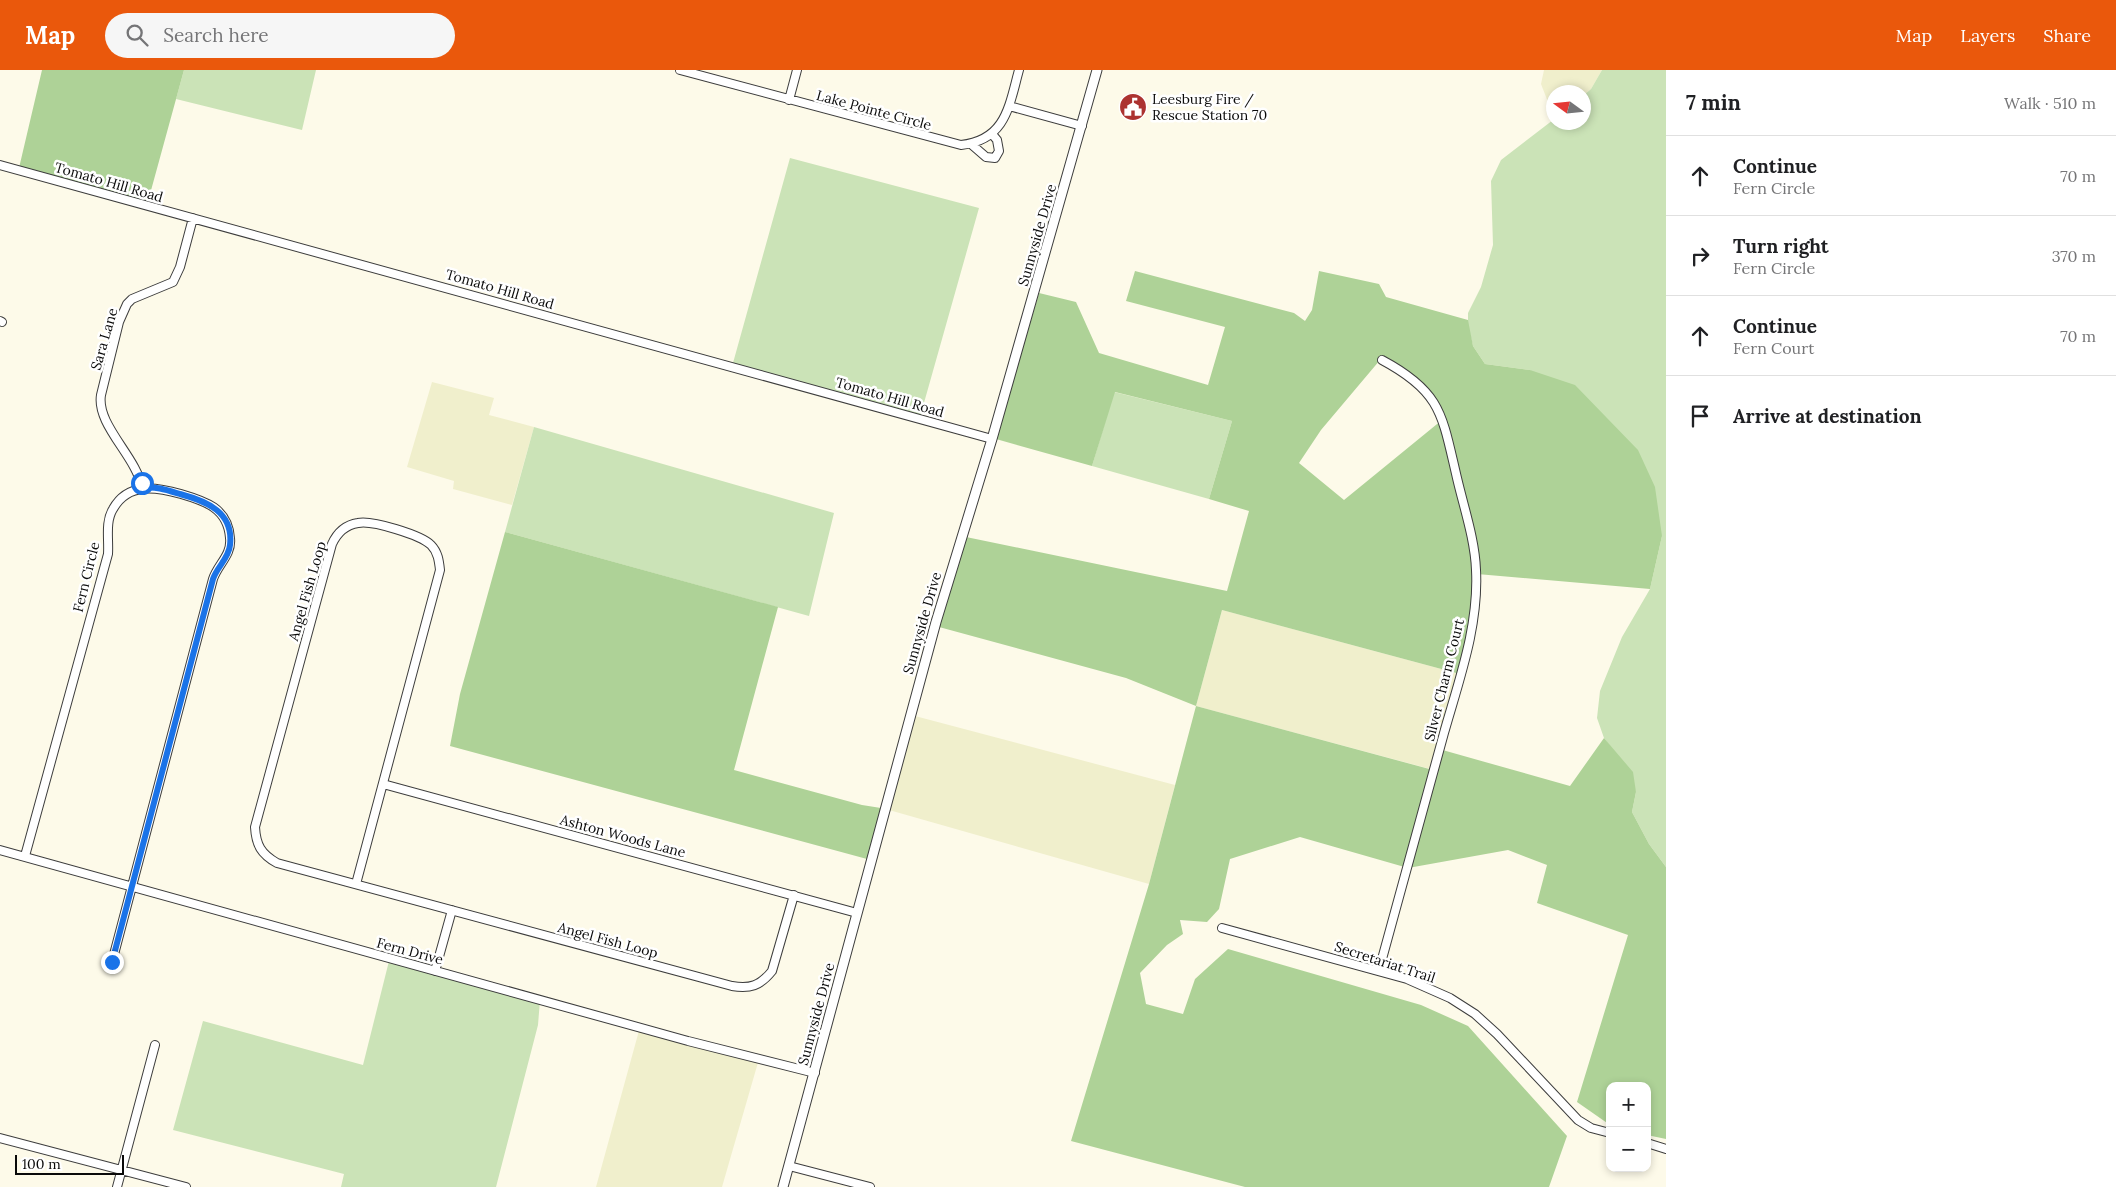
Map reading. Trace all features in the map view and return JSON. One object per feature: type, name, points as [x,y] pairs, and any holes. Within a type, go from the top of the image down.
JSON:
[{"type":"street","name":"Lake Pointe Circle","points":[[680,70],[952,144],[971,144],[992,134],[1003,122],[1019,70]]},
{"type":"street","points":[[789,100],[797,70]]},
{"type":"street","name":"Sunnyside Drive","points":[[783,1187],[936,622],[992,439],[1097,70]]},
{"type":"street","points":[[1009,106],[1082,126]]},
{"type":"street","points":[[971,144],[986,157],[994,158],[999,151],[999,146],[992,134]]},
{"type":"street","name":"Tomato Hill Road","points":[[0,165],[992,439]]},
{"type":"street","name":"Sara Lane","points":[[142,488],[135,468],[101,408],[101,395],[123,311],[132,299],[173,282],[180,267],[193,218]]},
{"type":"street","name":"Silver Charm Court","points":[[1379,970],[1465,657],[1476,595],[1476,569],[1445,428],[1436,406],[1426,390],[1410,375],[1382,360]]},
{"type":"street","points":[[112,962],[130,886],[213,579],[229,553],[230,546],[228,526],[223,516],[211,504],[157,488],[142,488]]},
{"type":"street","name":"Fern Circle","points":[[26,856],[108,554],[109,518],[121,499],[142,488]]},
{"type":"street","name":"Angel Fish Loop","points":[[356,884],[440,570],[436,551],[420,537],[368,523],[357,523],[344,528],[332,544],[255,827],[256,839],[260,850],[268,858],[277,863],[744,988],[754,987],[764,981],[772,971],[794,895]]},
{"type":"street","name":"Ashton Woods Lane","points":[[383,784],[857,912]]},
{"type":"street","name":"Fern Drive","points":[[0,850],[697,1044],[815,1073]]},
{"type":"street","points":[[435,971],[452,910]]},
{"type":"street","name":"Secretariat Trail","points":[[1222,928],[1379,970],[1431,988],[1475,1014],[1497,1034],[1578,1120],[1592,1128],[1606,1132]]},
{"type":"street","points":[[117,1187],[155,1045]]},
{"type":"street","points":[[0,1138],[186,1187]]},
{"type":"street","points":[[1651,1145],[1666,1149]]},
{"type":"street","points":[[789,1166],[870,1187]]},
{"type":"green space","points":[[42,70],[184,70],[147,205],[19,168]]},
{"type":"green space","points":[[184,70],[316,70],[302,130],[176,99]]},
{"type":"green space","points":[[1544,70],[1602,70],[1591,89],[1591,85],[1546,85],[1546,97],[1541,84]]},
{"type":"green space","points":[[1602,70],[1666,70],[1666,867],[1649,844],[1632,812],[1636,792],[1613,750],[1604,738],[1597,718],[1600,691],[1622,637],[1650,589],[1662,536],[1530,370],[1485,364],[1473,346],[1468,326],[1468,313],[1481,287],[1493,245],[1491,181],[1501,160],[1546,125],[1546,130],[1591,130],[1591,89]]},
{"type":"green space","points":[[790,158],[979,208],[920,417],[733,363]]},
{"type":"green space","points":[[1135,271],[1294,313],[1305,321],[1312,310],[1319,271],[1379,284],[1386,297],[1468,320],[1473,346],[1485,364],[1530,370],[1575,385],[1638,450],[1655,487],[1662,536],[1650,589],[1477,574],[1476,600],[1460,674],[1222,610],[1196,706],[1126,678],[939,627],[966,537],[1227,591],[1249,511],[1209,499],[1232,421],[1115,392],[1092,466],[996,439],[1039,293],[1076,302],[1099,353],[1208,385],[1225,327],[1126,301]],"holes":[[[1380,360],[1427,392],[1442,420],[1344,500],[1299,463],[1321,430]]]},
{"type":"green space","points":[[432,382],[494,398],[489,415],[534,427],[512,505],[453,489],[454,481],[407,467]]},
{"type":"green space","points":[[1114,392],[1232,421],[1209,499],[1092,466]]},
{"type":"green space","points":[[534,427],[834,513],[809,616],[505,532]]},
{"type":"green space","points":[[505,532],[778,607],[734,770],[862,805],[881,808],[867,859],[450,746],[460,694]]},
{"type":"green space","points":[[1222,610],[1460,674],[1434,770],[1196,706]]},
{"type":"green space","points":[[1196,706],[1433,770],[1439,749],[1570,786],[1604,738],[1633,772],[1636,792],[1632,812],[1649,844],[1666,867],[1666,1139],[1651,1136],[1651,1082],[1606,1082],[1606,1122],[1577,1102],[1628,935],[1537,903],[1547,865],[1508,850],[1408,868],[1300,837],[1230,859],[1219,909],[1207,922],[1180,920],[1183,934],[1167,945],[1140,973],[1146,1004],[1183,1014],[1195,979],[1228,949],[1421,1005],[1468,1026],[1567,1136],[1549,1187],[1245,1187],[1071,1141],[1149,884]]},
{"type":"green space","points":[[915,716],[1175,785],[1149,884],[889,810]]},
{"type":"green space","points":[[389,961],[540,1000],[538,1025],[496,1187],[341,1187],[344,1174],[173,1130],[203,1021],[363,1065]]},
{"type":"green space","points":[[640,1027],[759,1059],[722,1187],[596,1187]]},
{"type":"place","name":"Leesburg Fire / Rescue Station 70","points":[[1133,107]]},
{"type":"route","points":[[112,962],[130,886],[213,579],[216,571],[229,553],[230,546],[228,526],[223,516],[211,504],[204,500],[157,488],[142,488],[142,483]]}]
